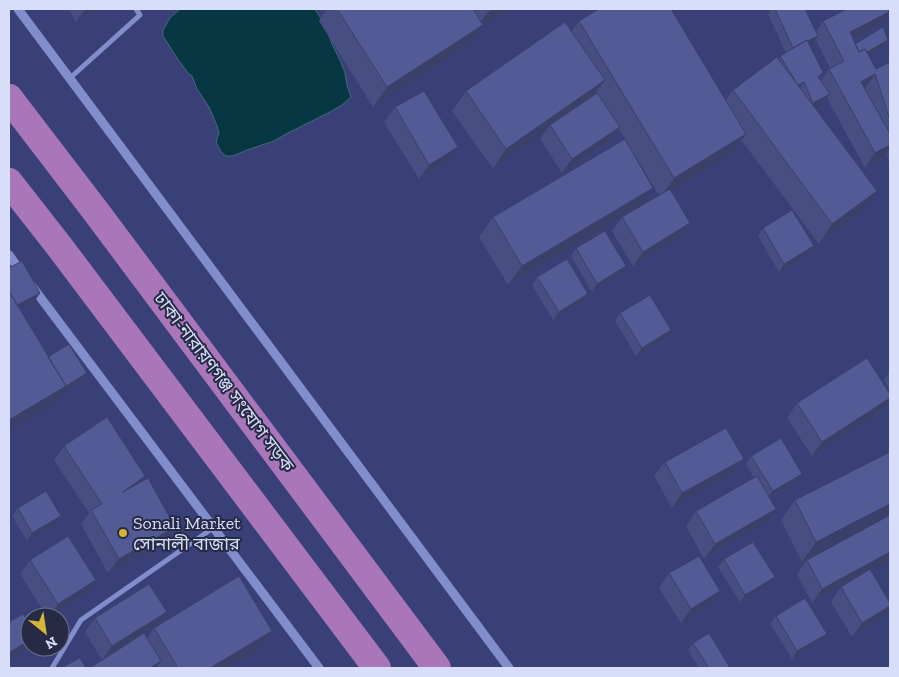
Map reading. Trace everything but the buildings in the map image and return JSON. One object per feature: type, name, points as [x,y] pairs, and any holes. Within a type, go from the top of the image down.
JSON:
[{"type":"main road","name":"ঢাকা-নারায়ণগঞ্জ সংযোগ সড়ক","points":[[9,98],[437,668]]},
{"type":"main road","points":[[9,182],[377,668]]},
{"type":"street","points":[[18,9],[509,668]]},
{"type":"street","points":[[70,78],[140,15],[136,9]]},
{"type":"street","points":[[10,259],[319,668]]},
{"type":"street","points":[[52,668],[81,620],[214,528]]},
{"type":"water","points":[[180,9],[315,9],[325,25],[340,60],[351,97],[330,112],[274,141],[233,156],[226,156],[221,152],[216,142],[219,133],[209,107],[197,89],[192,76],[177,58],[163,36],[163,30],[170,18]]},
{"type":"place","name":"Sonali Market সোনালী বাজার","points":[[123,533]]}]
